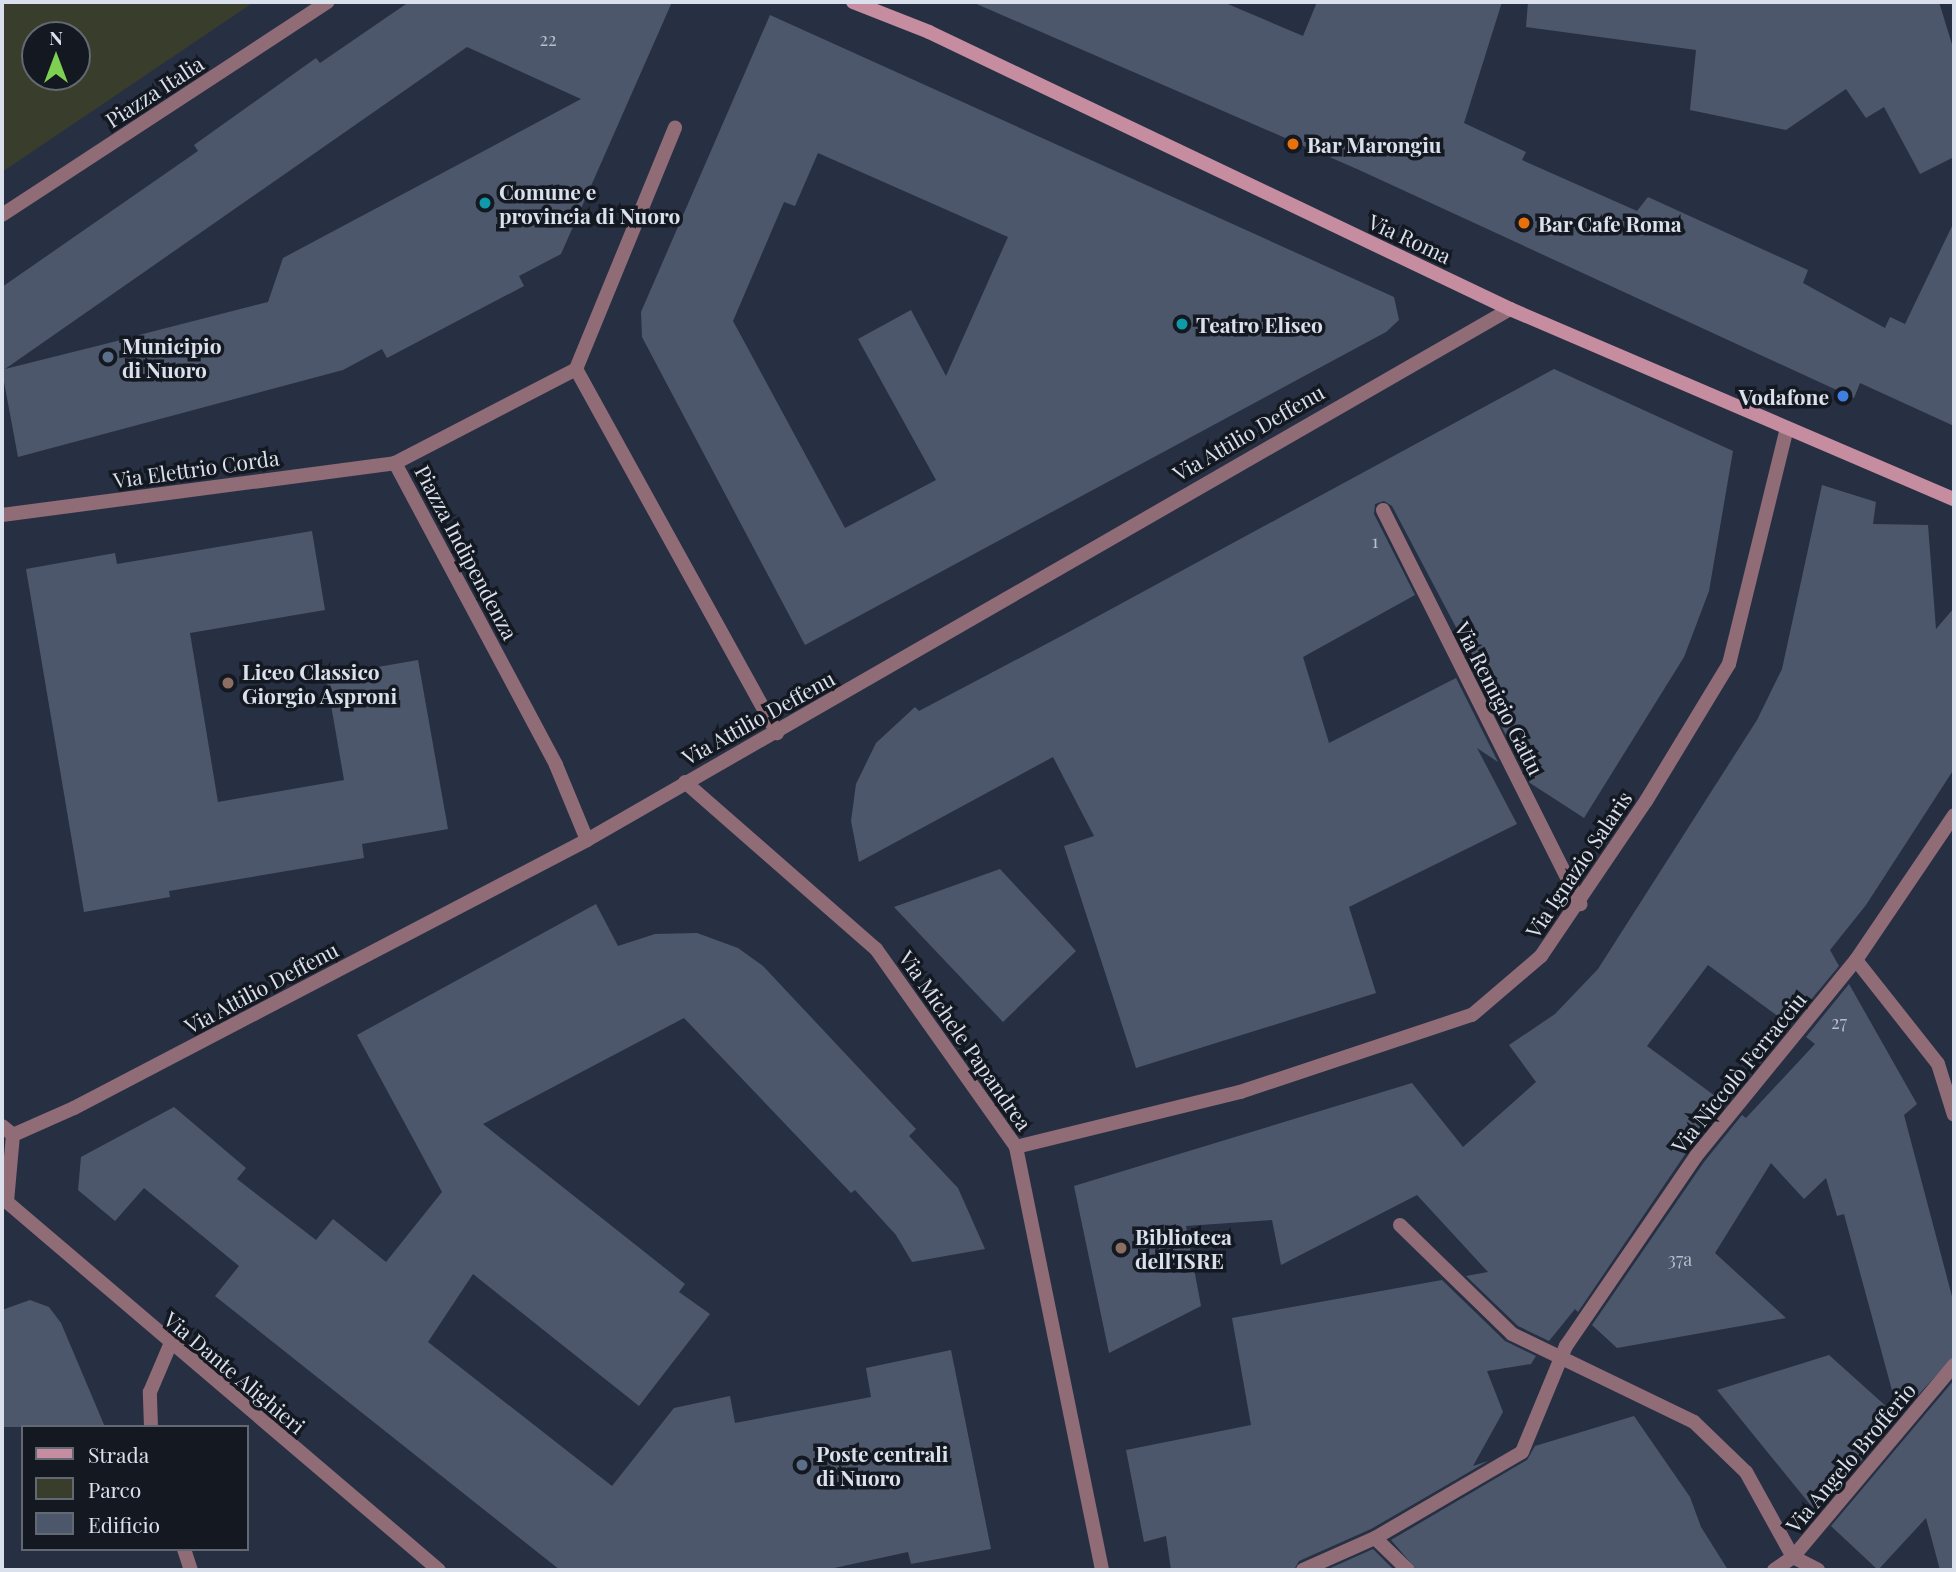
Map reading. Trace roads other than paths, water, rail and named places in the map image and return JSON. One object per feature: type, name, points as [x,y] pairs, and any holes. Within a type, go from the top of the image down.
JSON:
[{"type":"street","name":"Piazza Italia","points":[[2,215],[328,2]]},
{"type":"street","name":"Via Roma","points":[[853,2],[941,38],[1510,309],[1954,499]]},
{"type":"street","points":[[675,128],[576,369],[777,733]]},
{"type":"street","name":"Via Attilio Deffenu","points":[[8,1131],[86,1102],[587,840],[685,782],[777,733],[1331,407],[1510,309]]},
{"type":"street","name":"Piazza Indipendenza","points":[[576,369],[395,463],[556,765],[587,840]]},
{"type":"street","name":"Via Ignazio Salaris","points":[[1016,1147],[1240,1092],[1472,1014],[1541,956],[1580,904],[1729,664],[1787,428]]},
{"type":"street","name":"Via Elettrio Corda","points":[[2,515],[395,463]]},
{"type":"street","name":"Via Remigio Gattu","points":[[1383,510],[1580,904]]},
{"type":"street","name":"Via Michele Papandrea","points":[[685,782],[876,949],[1016,1147],[1102,1570]]},
{"type":"street","name":"Via Niccolò Ferracciu","points":[[1303,1570],[1375,1538],[1522,1452],[1561,1358],[1696,1156],[1856,960],[1954,815]]},
{"type":"street","points":[[1856,960],[1938,1064],[1954,1115]]},
{"type":"street","points":[[4,1204],[8,1131]]},
{"type":"street","name":"Via Dante Alighieri","points":[[4,1204],[439,1570]]},
{"type":"street","points":[[1400,1225],[1511,1334],[1694,1422],[1746,1472],[1794,1557],[1818,1570]]},
{"type":"street","points":[[151,1425],[150,1392],[170,1345]]},
{"type":"street","name":"Via Angelo Brofferio","points":[[1774,1570],[1794,1557],[1954,1366]]},
{"type":"street","points":[[1375,1538],[1408,1570]]},
{"type":"street","points":[[185,1551],[191,1570]]},
{"type":"place","name":"Bar Marongiu","points":[[1293,144]]},
{"type":"place","name":"Comune e provincia di Nuoro","points":[[485,203]]},
{"type":"place","name":"Bar Cafe Roma","points":[[1524,223]]},
{"type":"place","name":"Teatro Eliseo","points":[[1182,324]]},
{"type":"place","name":"Municipio di Nuoro","points":[[108,357]]},
{"type":"place","name":"Vodafone","points":[[1843,396]]},
{"type":"place","name":"Liceo Classico Giorgio Asproni","points":[[228,683]]},
{"type":"place","name":"Biblioteca dell'ISRE","points":[[1121,1248]]},
{"type":"place","name":"Poste centrali di Nuoro","points":[[802,1465]]}]
